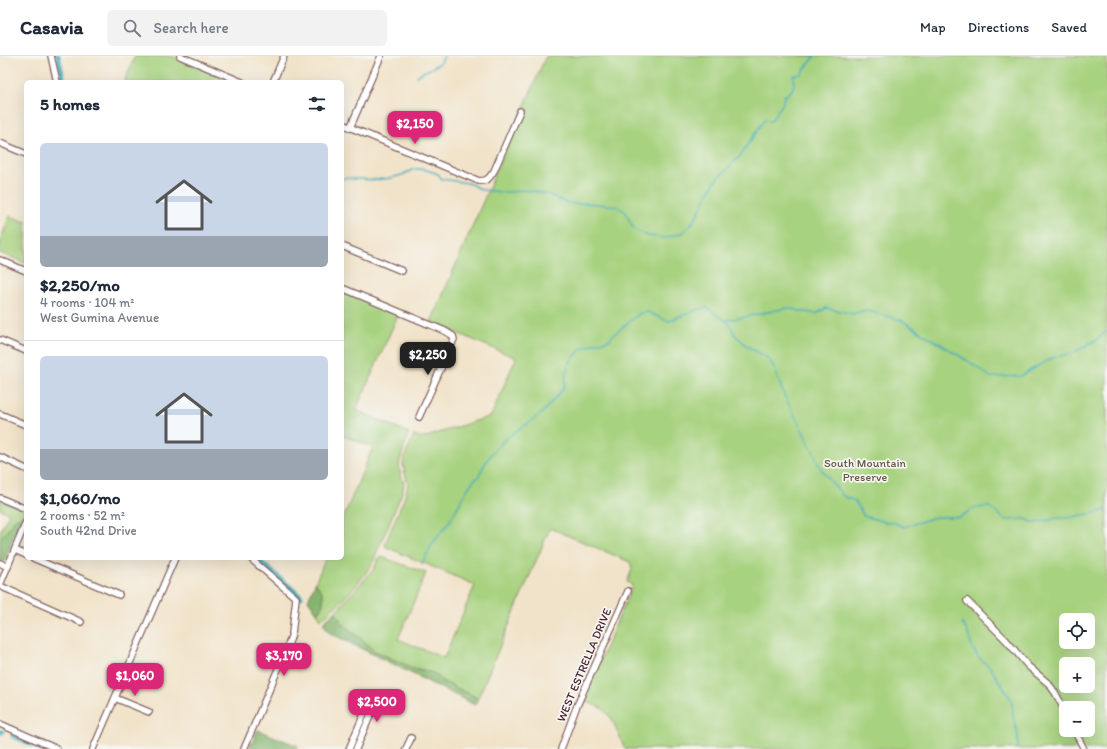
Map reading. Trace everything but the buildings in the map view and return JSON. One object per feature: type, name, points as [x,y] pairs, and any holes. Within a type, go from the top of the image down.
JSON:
[{"type":"street","points":[[50,56],[56,80]]},
{"type":"street","points":[[180,56],[237,80]]},
{"type":"street","points":[[274,80],[284,56]]},
{"type":"street","points":[[350,128],[381,56]]},
{"type":"street","points":[[344,125],[479,182],[485,181],[494,171],[520,111]]},
{"type":"street","points":[[0,143],[24,153]]},
{"type":"street","points":[[344,247],[402,271]]},
{"type":"street","points":[[0,260],[24,270]]},
{"type":"street","points":[[344,289],[445,331],[453,336],[454,339],[419,418]]},
{"type":"street","points":[[0,340],[24,350]]},
{"type":"street","points":[[0,414],[24,424]]},
{"type":"street","points":[[0,457],[24,468]]},
{"type":"street","points":[[0,498],[24,508]]},
{"type":"street","points":[[24,527],[0,586],[80,622]]},
{"type":"street","points":[[14,550],[24,554]]},
{"type":"street","points":[[38,560],[119,595]]},
{"type":"street","points":[[93,749],[174,560]]},
{"type":"street","points":[[244,749],[292,634],[296,598],[252,560]]},
{"type":"street","points":[[0,563],[8,566]]},
{"type":"street","name":"WEST ESTRELLA DRIVE","points":[[561,749],[576,708],[628,591]]},
{"type":"street","points":[[967,601],[1006,640],[1028,666],[1049,684],[1060,701]]},
{"type":"street","points":[[349,749],[370,700],[376,694],[376,702],[356,749]]},
{"type":"street","points":[[115,698],[148,712]]},
{"type":"street","points":[[0,724],[57,749]]},
{"type":"street","points":[[1078,737],[1084,749]]},
{"type":"street","points":[[406,749],[411,738]]},
{"type":"green space","points":[[135,56],[171,56],[230,80],[125,80]]},
{"type":"green space","name":"South Mountain Preserve","points":[[546,56],[1107,56],[1107,749],[625,749],[612,719],[603,709],[583,700],[632,587],[631,584],[627,582],[632,569],[630,562],[550,528],[478,698],[444,682],[434,673],[413,668],[374,651],[344,625],[335,612],[374,569],[378,559],[382,557],[426,573],[398,639],[444,658],[475,585],[386,547],[385,544],[405,496],[408,485],[403,465],[404,458],[414,435],[423,438],[491,416],[516,358],[431,322]]},
{"type":"green space","points":[[10,216],[24,221],[24,262],[0,253],[0,240]]},
{"type":"green space","points":[[344,291],[399,313],[356,410],[409,433],[400,460],[399,468],[404,484],[402,493],[371,566],[348,594],[321,619],[317,613],[323,606],[322,591],[315,583],[325,560],[344,560],[344,516],[373,447],[344,436]]},
{"type":"green space","points":[[0,500],[24,510],[22,516],[14,520],[7,531],[0,538],[0,532],[9,513],[0,509]]},
{"type":"green space","points":[[22,516],[4,562],[0,561],[0,538],[7,531],[14,520]]},
{"type":"green space","points":[[315,583],[323,594],[324,598],[317,613],[308,600]]},
{"type":"green space","points":[[335,612],[344,625],[375,651],[413,668],[434,673],[444,682],[478,698],[475,705],[330,633],[323,623]]},
{"type":"green space","points":[[258,730],[298,746],[297,749],[249,749]]},
{"type":"waterway","points":[[58,56],[64,80]]},
{"type":"waterway","points":[[417,76],[439,64],[444,56]]},
{"type":"waterway","points":[[344,178],[374,180],[391,178],[402,175],[414,169],[422,169],[438,174],[442,179],[468,183],[483,190],[501,192],[521,190],[532,191],[550,195],[564,202],[573,204],[588,203],[617,206],[625,212],[634,229],[648,236],[664,238],[680,234],[690,226],[716,180],[740,156],[765,119],[771,121],[783,103],[784,96],[792,90],[794,75],[801,74],[815,56]]},
{"type":"waterway","points":[[422,564],[432,544],[450,521],[467,490],[473,481],[479,476],[485,463],[494,451],[508,437],[542,413],[563,389],[570,362],[581,349],[595,343],[609,340],[640,313],[647,312],[668,321],[699,309],[707,308],[729,323],[735,335],[747,346],[769,359],[775,369],[783,393],[821,469],[843,496],[855,501],[864,516],[885,522],[893,522],[904,527],[935,517],[960,517],[974,508],[990,507],[1005,520],[1026,519],[1035,523],[1100,512],[1107,509]]},
{"type":"waterway","points":[[726,320],[786,308],[816,314],[826,308],[853,314],[865,310],[901,320],[968,361],[991,377],[1021,376],[1052,358],[1073,353],[1098,339],[1107,331]]},
{"type":"waterway","points":[[258,560],[301,597]]},
{"type":"waterway","points":[[962,623],[978,657],[990,667],[1012,701],[1013,716],[1018,735],[1018,749]]},
{"type":"waterway","points":[[13,736],[42,749]]}]
